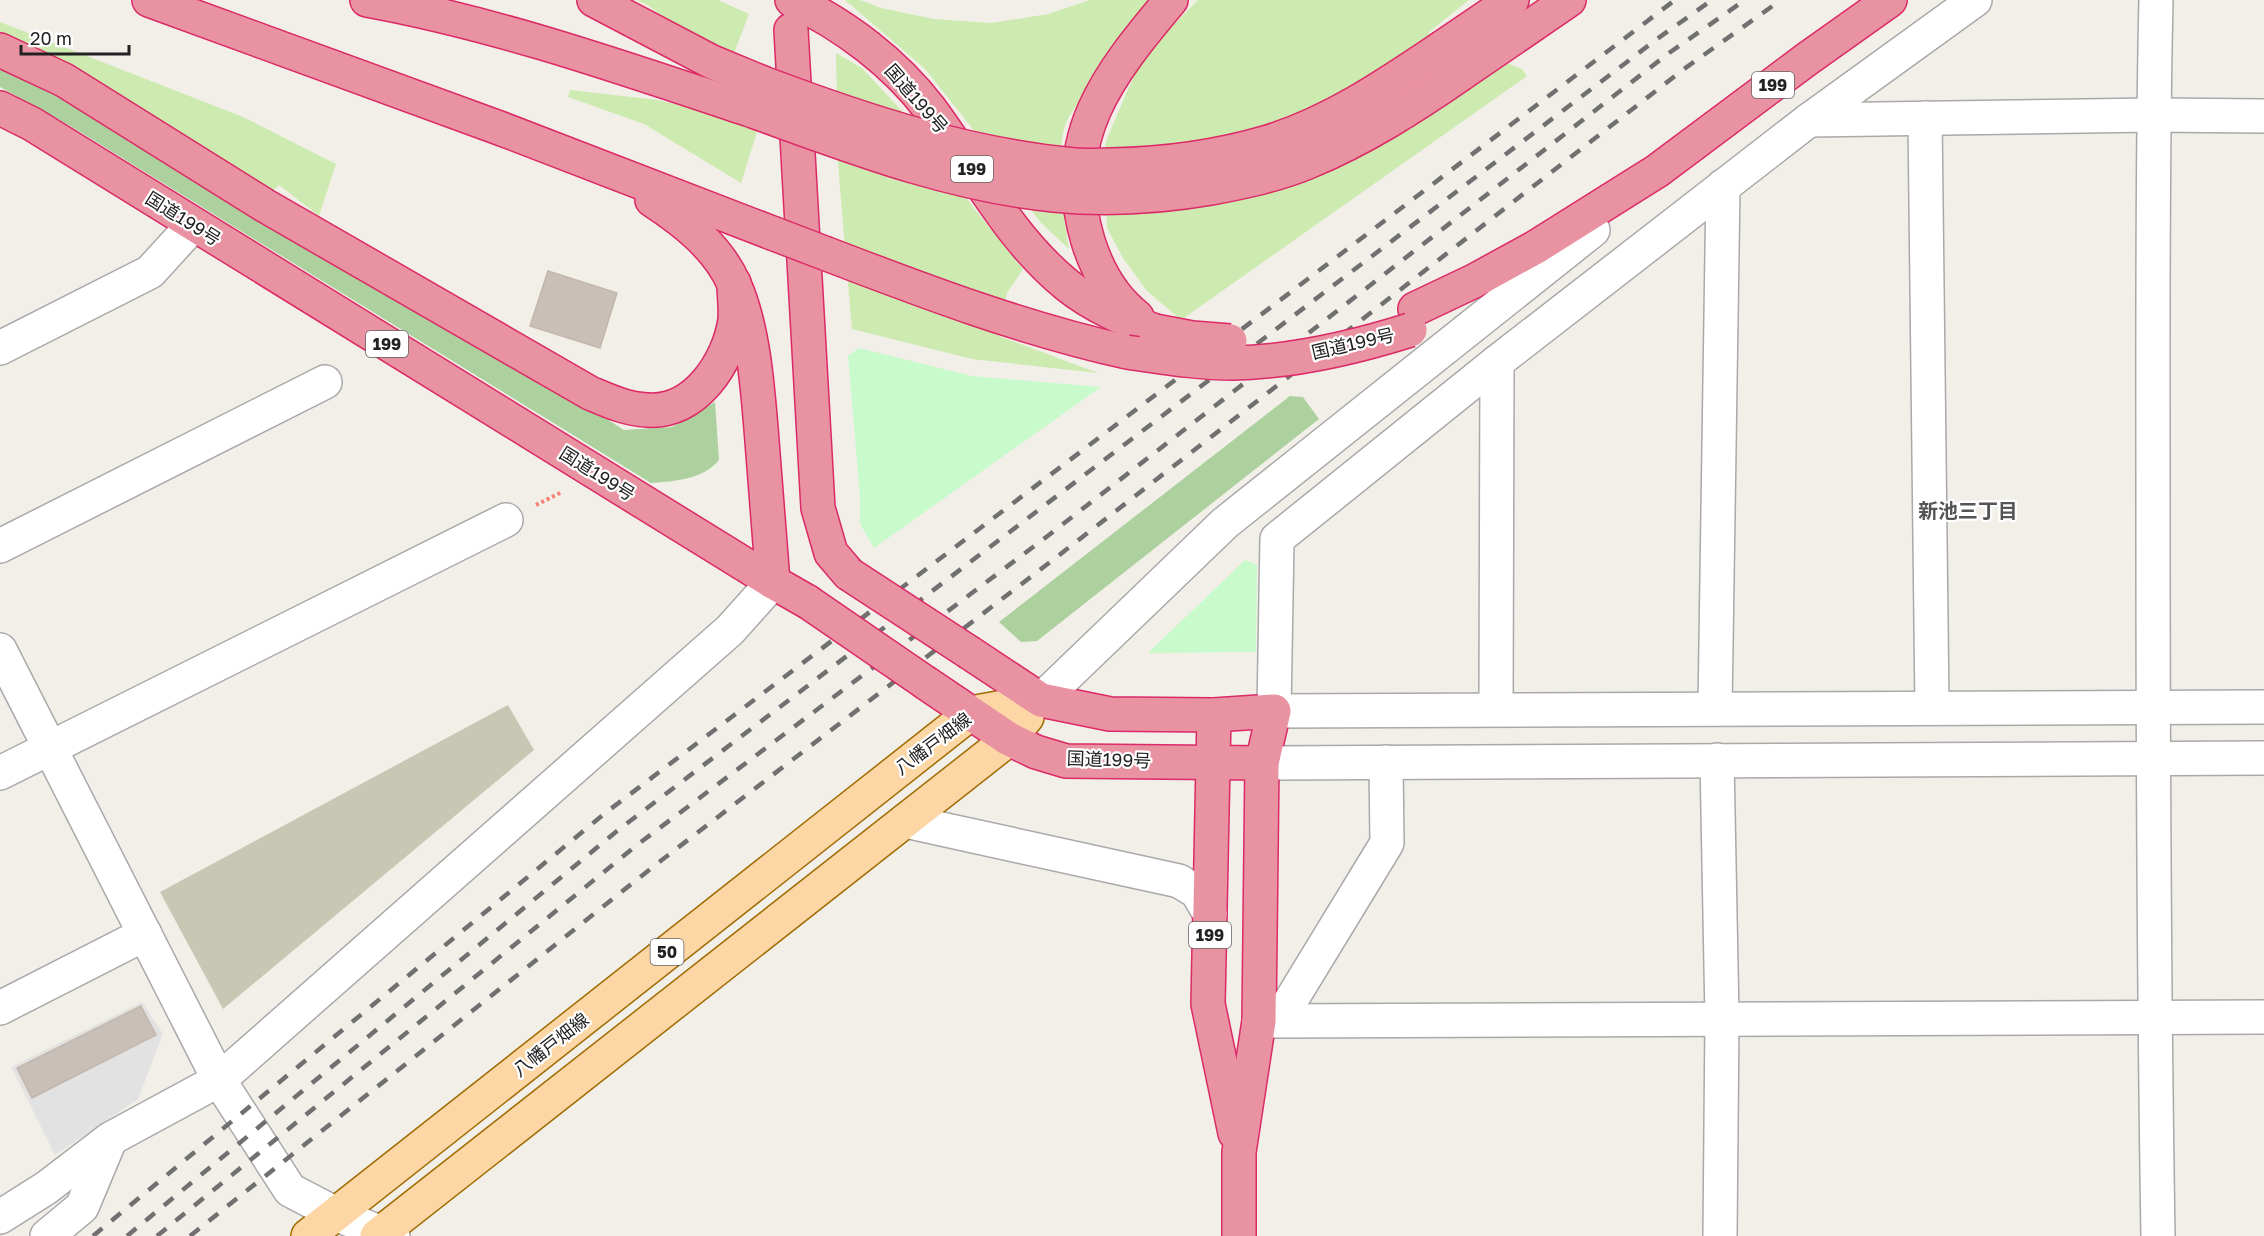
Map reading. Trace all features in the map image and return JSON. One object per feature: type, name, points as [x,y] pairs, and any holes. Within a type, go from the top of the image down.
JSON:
[{"type":"highway","name":"国道199号","points":[[148,0],[502,129],[827,254],[1022,325],[1072,340],[1127,352],[1184,360],[1222,362],[1278,360],[1367,344],[1412,320],[1474,281],[1536,248],[1657,171],[1890,0]]},
{"type":"highway","points":[[367,0],[424,10],[758,97],[955,144],[1006,155],[1076,165],[1136,164],[1204,157],[1269,141],[1329,117],[1386,86],[1512,0]]},
{"type":"highway","points":[[594,0],[712,62],[758,97],[869,153],[990,185],[1053,195],[1118,198],[1182,193],[1241,182],[1306,163],[1362,137],[1413,106],[1569,0]]},
{"type":"highway","name":"国道199号","points":[[1155,331],[1128,310],[1106,284],[1093,255],[1082,221],[1078,184],[1081,146],[1090,117],[1109,80],[1136,41],[1171,0]]},
{"type":"highway","name":"国道199号","points":[[1274,711],[1215,715],[1110,714],[1041,700],[849,574],[831,553],[818,507],[791,15],[833,21],[897,73],[929,108],[1018,236],[1067,285],[1120,318],[1155,331],[1192,338],[1230,341],[1274,340],[1412,320],[1480,300],[1593,230],[1657,171]]},
{"type":"highway","points":[[0,50],[64,80],[274,210],[590,393],[619,406],[649,411],[678,405],[701,390],[716,371],[728,347],[735,319],[734,283]]},
{"type":"highway","name":"国道199号","points":[[0,108],[32,124],[808,602],[1009,739],[1036,753],[1066,761],[1262,763]]},
{"type":"highway","points":[[502,129],[605,176],[661,206],[689,225],[717,257],[734,283],[744,317],[758,391],[773,582]]},
{"type":"highway","name":"199","points":[[1239,1152],[1269,1020],[1262,763],[1274,711]]},
{"type":"highway","name":"199","points":[[1215,715],[1208,1004],[1239,1152],[1239,1236]]},
{"type":"main road","name":"八幡戸畑線","points":[[308,1236],[971,712],[1041,700]]},
{"type":"main road","name":"50","points":[[384,1235],[1009,739],[1041,700]]},
{"type":"street","points":[[1975,0],[1809,120],[1723,186],[1497,362],[1277,539],[1274,711],[2264,707]]},
{"type":"street","points":[[2156,0],[2153,115],[2153,759],[2158,1236]]},
{"type":"street","points":[[1809,120],[2153,115],[2264,116]]},
{"type":"street","points":[[1924,118],[1932,708]]},
{"type":"street","points":[[1715,708],[1723,186]]},
{"type":"street","points":[[0,348],[150,272],[193,225]]},
{"type":"street","points":[[1041,700],[1225,523],[1593,230]]},
{"type":"street","points":[[1496,709],[1497,362]]},
{"type":"street","points":[[0,546],[325,382]]},
{"type":"street","points":[[0,773],[506,520]]},
{"type":"street","points":[[0,1217],[46,1188],[110,1139],[219,1080],[730,630],[773,582]]},
{"type":"street","points":[[0,650],[219,1080],[290,1190],[384,1235]]},
{"type":"street","points":[[1262,763],[2264,758]]},
{"type":"street","points":[[1717,760],[1722,1018],[1720,1236]]},
{"type":"street","points":[[1269,1020],[1387,843],[1386,762]]},
{"type":"street","points":[[905,821],[1179,881],[1197,892],[1210,914]]},
{"type":"street","points":[[0,1008],[145,934]]},
{"type":"street","points":[[1269,1020],[2264,1017]]},
{"type":"street","points":[[47,1236],[82,1207],[110,1139]]},
{"type":"path","points":[[506,520],[597,474]]},
{"type":"shaded area","points":[[508,705],[534,750],[223,1009],[160,892]]},
{"type":"shaded area","points":[[142,1002],[163,1034],[138,1099],[55,1155],[11,1067]]},
{"type":"green space","points":[[637,0],[718,0],[749,14],[733,56],[680,30],[649,6]]},
{"type":"green space","points":[[845,0],[860,0],[881,8],[934,19],[992,23],[1048,14],[1090,0],[1149,0],[1101,64],[1065,126],[1060,170],[1062,204],[1069,249],[1040,222],[980,138],[925,69]]},
{"type":"green space","points":[[1198,0],[1469,0],[1428,33],[1522,69],[1527,76],[1181,320],[1147,291],[1123,258],[1107,228],[1103,158],[1106,141],[1135,73],[1164,34]]},
{"type":"green space","points":[[0,22],[243,117],[336,164],[319,216],[279,185],[268,196],[0,39]]},
{"type":"green space","points":[[836,53],[862,68],[902,111],[973,207],[1023,269],[1007,293],[999,336],[1098,373],[972,359],[852,329],[838,164]]},
{"type":"green space","points":[[0,69],[62,98],[416,297],[624,430],[672,427],[715,402],[719,460],[705,472],[696,476],[651,483],[72,127],[0,87]]},
{"type":"green space","points":[[570,90],[658,100],[710,113],[757,132],[741,183],[644,124],[568,97]]},
{"type":"green space","points":[[859,348],[972,376],[1101,387],[874,548],[860,524],[860,497],[848,356]]},
{"type":"green space","points":[[1290,396],[1303,397],[1319,419],[1037,641],[1021,642],[999,622]]},
{"type":"green space","points":[[1245,560],[1257,565],[1256,652],[1148,653]]},
{"type":"building","points":[[548,271],[617,293],[600,348],[530,326]]},
{"type":"building","points":[[141,1006],[156,1035],[32,1098],[17,1068]]},
{"type":"railway","points":[[93,1236],[604,814],[1675,0]]},
{"type":"railway","points":[[127,1236],[617,831],[1657,39],[1712,0]]},
{"type":"railway","points":[[157,1236],[637,845],[1045,538],[1669,53],[1745,0]]},
{"type":"railway","points":[[190,1236],[654,866],[1058,556],[1684,69],[1781,0]]},
{"type":"district","name":"新池三丁目","points":[[1968,511]]}]
